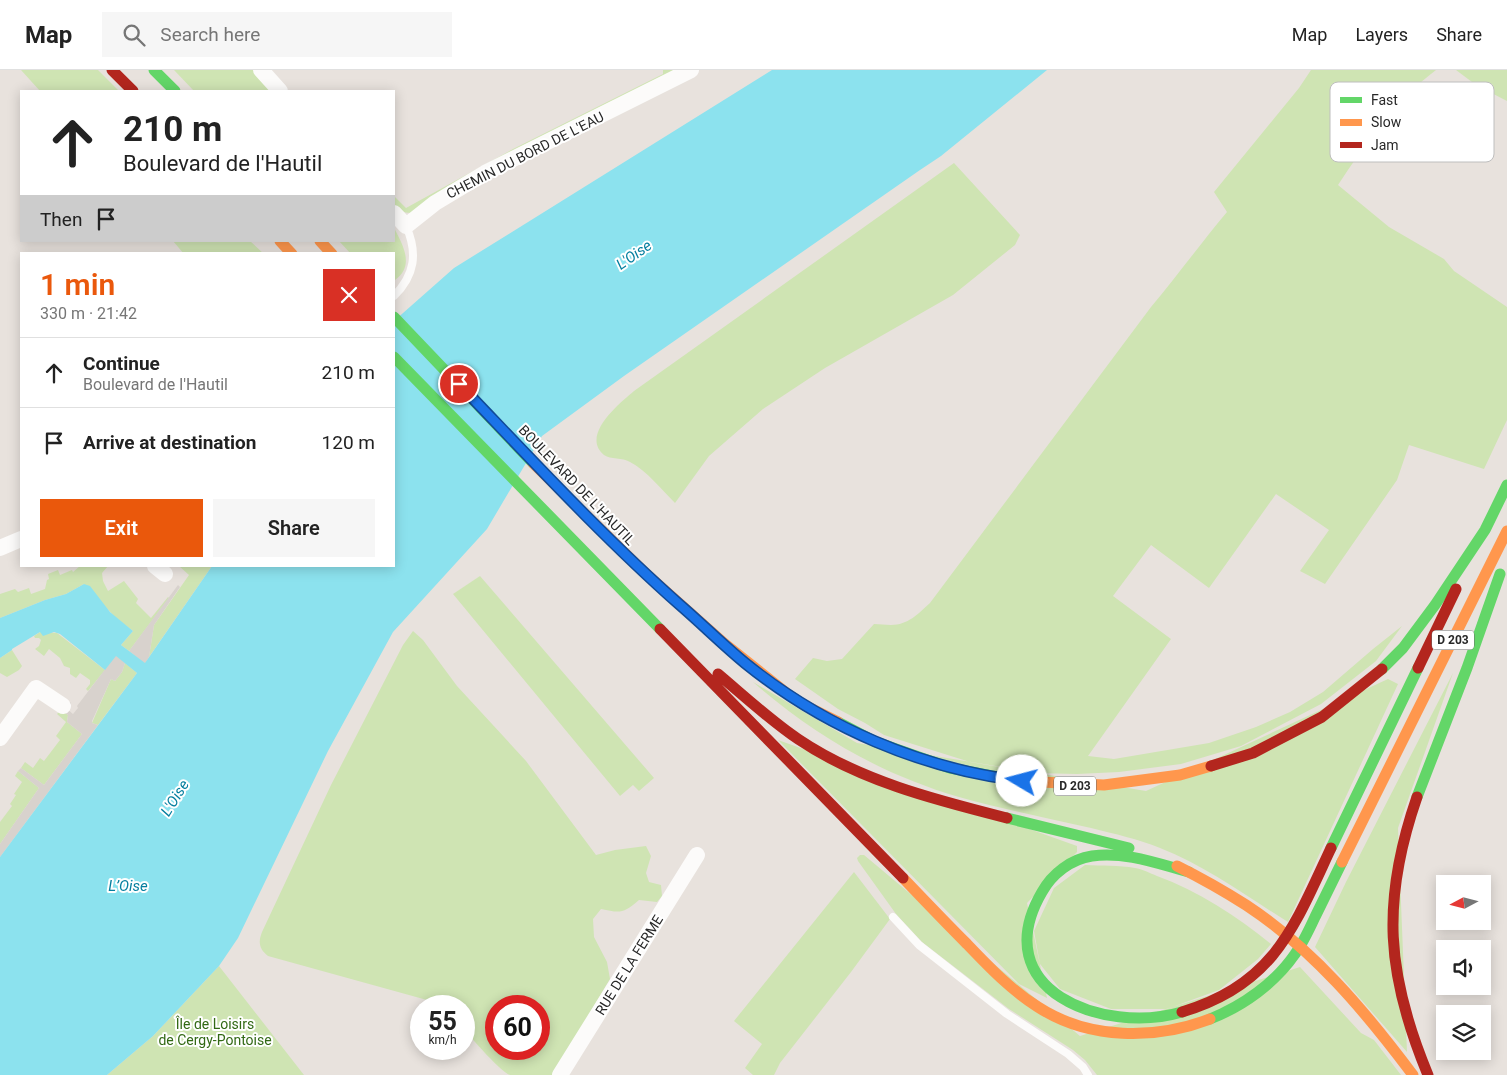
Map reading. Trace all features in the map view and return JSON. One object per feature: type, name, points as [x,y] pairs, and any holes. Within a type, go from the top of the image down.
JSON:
[{"type":"main road","points":[[112,70],[132,90]]},
{"type":"main road","points":[[154,70],[174,90]]},
{"type":"main road","points":[[281,242],[290,252]]},
{"type":"main road","points":[[321,242],[330,252]]},
{"type":"main road","name":"BOULEVARD DE L'HAUTIL","points":[[395,318],[708,644]]},
{"type":"main road","name":"D 203","points":[[395,358],[991,969],[1012,989],[1046,1012],[1072,1024],[1098,1030],[1134,1034],[1170,1032],[1207,1020],[1232,1009],[1255,994],[1277,975],[1294,955],[1304,940],[1507,531]]},
{"type":"main road","name":"D 203","points":[[630,561],[746,663],[807,706],[861,735],[915,757],[971,773],[1042,784],[1097,786],[1152,782],[1210,768],[1258,752],[1317,720],[1360,688],[1401,650],[1422,624],[1486,529],[1507,485]]},
{"type":"main road","points":[[1189,872],[1147,861],[1102,856],[1082,858],[1066,867],[1043,889],[1030,915],[1027,933],[1028,951],[1034,970],[1039,978],[1054,994],[1084,1010],[1108,1016],[1146,1018],[1186,1011],[1215,1000],[1241,985],[1267,963],[1291,932],[1486,529]]},
{"type":"main road","points":[[1428,1075],[1406,1019],[1396,978],[1392,934],[1394,890],[1411,815],[1460,689],[1504,564]]},
{"type":"main road","points":[[638,606],[797,739],[836,762],[944,802],[1134,850],[1189,872],[1251,908],[1310,954],[1338,982],[1413,1075]]},
{"type":"main road","points":[[798,725],[882,780]]},
{"type":"street","points":[[261,70],[279,90]]},
{"type":"street","name":"CHEMIN DU BORD DE L'EAU","points":[[406,226],[435,203],[485,173],[691,70]]},
{"type":"street","points":[[395,214],[406,226]]},
{"type":"street","points":[[0,548],[20,539]]},
{"type":"street","points":[[0,738],[36,688],[63,706]]},
{"type":"street","name":"RUE DE LA FERME","points":[[560,1075],[697,856]]},
{"type":"lane","points":[[395,295],[408,279],[414,258],[412,238],[406,226]]},
{"type":"lane","points":[[893,917],[919,945],[1007,1014],[1068,1054],[1083,1066],[1088,1075]]},
{"type":"green space","points":[[21,70],[98,70],[118,90],[39,90]]},
{"type":"green space","points":[[174,70],[255,70],[273,90],[193,90]]},
{"type":"green space","points":[[663,70],[683,70],[411,213],[401,211],[395,205],[395,197],[406,208],[513,149],[663,74]]},
{"type":"green space","points":[[1311,70],[1436,70],[1421,82],[1330,82],[1330,162],[1354,162],[1338,185],[1389,227],[1444,259],[1454,271],[1507,307],[1507,420],[1484,469],[1409,445],[1397,480],[1325,584],[1300,571],[1329,530],[1276,494],[1209,588],[1151,545],[1113,596],[1171,639],[1088,756],[1114,759],[1209,743],[1256,727],[1290,712],[1323,692],[1402,626],[1376,661],[1321,704],[1241,746],[1181,764],[1119,772],[1077,774],[1034,773],[970,762],[884,735],[838,709],[795,679],[813,658],[827,661],[842,659],[874,624],[897,625],[903,623],[930,603],[1151,307],[1227,212],[1214,192],[1299,88]]},
{"type":"green space","points":[[1456,70],[1507,70],[1507,101],[1494,94],[1494,82],[1472,82]]},
{"type":"green space","points":[[954,163],[1020,235],[1015,245],[953,295],[825,368],[763,409],[709,456],[675,503],[648,475],[636,466],[627,460],[610,458],[604,455],[598,447],[599,429],[612,411],[634,391]]},
{"type":"green space","points":[[395,230],[404,248],[405,268],[395,280],[395,252],[349,252],[340,242],[395,242]]},
{"type":"green space","points":[[174,242],[251,242],[262,252],[182,252]]},
{"type":"green space","points":[[79,567],[107,567],[102,573],[103,581],[108,591],[124,581],[138,599],[136,603],[151,618],[169,598],[129,651],[121,645],[133,631],[116,618],[84,584],[66,594],[45,600],[0,618],[0,594],[15,589],[18,592],[29,588],[31,594],[45,589],[49,579],[48,574],[58,570],[60,575],[72,570],[73,572]]},
{"type":"green space","points":[[180,567],[211,567],[149,657],[154,625],[189,575]]},
{"type":"green space","points":[[480,576],[654,778],[639,791],[633,785],[620,796],[453,594]]},
{"type":"green space","points":[[413,631],[423,640],[457,686],[526,761],[596,855],[615,850],[646,846],[651,856],[646,873],[649,882],[661,885],[662,896],[657,902],[639,900],[629,908],[621,911],[601,909],[593,919],[594,937],[607,962],[610,979],[553,1075],[510,1075],[492,1060],[550,1060],[550,995],[485,995],[485,1053],[475,1041],[475,995],[410,995],[268,956],[261,948],[260,939],[262,932],[331,785],[403,645]]},
{"type":"green space","points":[[40,632],[57,633],[105,670],[88,691],[86,689],[90,684],[90,680],[80,673],[76,678],[70,674],[70,668],[64,666],[60,658],[49,649],[44,656],[35,649],[39,646],[41,640],[34,636]]},
{"type":"green space","points":[[12,650],[22,666],[7,677],[0,673],[0,658]]},
{"type":"green space","points":[[125,663],[137,673],[98,725],[92,723],[111,679],[115,681],[122,672]]},
{"type":"green space","points":[[1453,673],[1398,828],[1407,1052],[1315,947],[1346,882]]},
{"type":"green space","points":[[1388,679],[1398,684],[1288,922],[1210,872],[1152,845],[1109,832],[959,797],[902,777],[849,751],[824,736],[753,682],[857,743],[1146,791]]},
{"type":"green space","points":[[61,710],[68,715],[67,722],[82,734],[44,785],[21,768],[25,762],[33,768],[40,758],[44,761],[60,740],[56,736],[66,722],[57,714]]},
{"type":"green space","points":[[778,740],[1077,846],[1077,852],[1027,903],[1047,998],[1019,984]]},
{"type":"green space","points":[[18,771],[39,788],[0,844],[0,822],[12,806],[10,804],[16,795],[14,794],[22,782],[15,776]]},
{"type":"green space","points":[[860,855],[864,855],[1080,1036],[1300,967],[1361,1033],[1374,1040],[1401,1075],[1097,1075],[1085,1060],[1073,1050],[1009,1009],[922,942],[896,914],[858,861],[857,858]]},
{"type":"green space","points":[[1085,865],[1123,866],[1146,871],[1172,882],[1217,905],[1271,944],[1258,959],[1219,990],[1167,1009],[1111,1009],[1060,989],[1040,964],[1034,931],[1054,888]]},
{"type":"green space","points":[[854,872],[890,919],[780,1063],[774,1075],[753,1075],[745,1068],[762,1044],[734,1021]]},
{"type":"green space","name":"Île de Loisirs de Cergy-Pontoise","points":[[219,966],[304,1075],[107,1075],[153,1036]]},
{"type":"shaded area","points":[[178,585],[180,587],[154,625],[149,657],[145,664],[129,651]]},
{"type":"shaded area","points":[[116,655],[125,663],[122,672],[115,681],[111,679],[92,721],[92,723],[98,725],[0,857],[0,844],[39,788],[18,771],[21,768],[44,785],[82,734],[67,722],[68,715],[61,710],[68,701],[71,703],[67,709],[73,714]]},
{"type":"water","name":"L’Oise","points":[[772,70],[1047,70],[941,156],[624,376],[542,436],[487,529],[393,632],[328,751],[238,938],[219,966],[153,1036],[107,1075],[0,1075],[0,857],[137,673],[116,656],[105,670],[60,634],[54,632],[43,636],[40,632],[0,658],[0,618],[45,600],[66,594],[84,584],[90,586],[110,612],[133,631],[121,645],[145,663],[211,567],[395,567],[395,320],[454,268]]},
{"type":"traffic: fast","points":[[154,70],[174,90]]},
{"type":"traffic: fast","points":[[395,318],[533,463]]},
{"type":"traffic: fast","points":[[395,358],[660,629]]},
{"type":"traffic: fast","points":[[1382,669],[1403,648],[1435,605],[1485,530],[1507,485]]},
{"type":"traffic: fast","points":[[1417,797],[1467,668],[1500,574]]},
{"type":"traffic: fast","points":[[1331,848],[1418,668]]},
{"type":"traffic: fast","points":[[838,722],[876,742],[950,768],[1019,781]]},
{"type":"traffic: fast","points":[[1007,818],[1129,848]]},
{"type":"traffic: fast","points":[[1182,1012],[1151,1017],[1119,1017],[1088,1010],[1061,997],[1040,979],[1029,955],[1028,926],[1046,885],[1063,868],[1077,860],[1092,856],[1116,855],[1154,862],[1189,872]]},
{"type":"traffic: fast","points":[[1210,1019],[1246,1000],[1268,984],[1287,965],[1306,936],[1342,862]]},
{"type":"traffic: slow","points":[[281,242],[290,252]]},
{"type":"traffic: slow","points":[[321,242],[330,252]]},
{"type":"traffic: slow","points":[[533,463],[642,570],[725,644],[789,695],[838,722]]},
{"type":"traffic: slow","points":[[1342,862],[1507,531]]},
{"type":"traffic: slow","points":[[1019,781],[1104,785],[1180,775],[1211,766]]},
{"type":"traffic: slow","points":[[1177,866],[1246,905],[1294,941],[1337,982],[1413,1075]]},
{"type":"traffic: slow","points":[[903,878],[1001,978],[1028,1000],[1058,1018],[1100,1031],[1122,1033],[1167,1031],[1210,1019]]},
{"type":"traffic: jam","points":[[112,70],[132,90]]},
{"type":"traffic: jam","points":[[1418,668],[1456,589]]},
{"type":"traffic: jam","points":[[660,629],[903,878]]},
{"type":"traffic: jam","points":[[1211,766],[1253,753],[1322,717],[1382,669]]},
{"type":"traffic: jam","points":[[718,674],[788,732],[822,754],[847,767],[899,788],[1007,818]]},
{"type":"traffic: jam","points":[[1417,797],[1405,835],[1398,870],[1393,937],[1404,1004],[1428,1075]]},
{"type":"traffic: jam","points":[[1182,1012],[1213,1000],[1239,986],[1260,969],[1292,927],[1331,848]]},
{"type":"route","points":[[459,384],[630,561],[746,663],[781,689],[836,722],[892,749],[971,773],[1022,781]]},
{"type":"water label","name":"L'Oise","points":[[634,255]]},
{"type":"water label","name":"L'Oise","points":[[175,798]]}]
